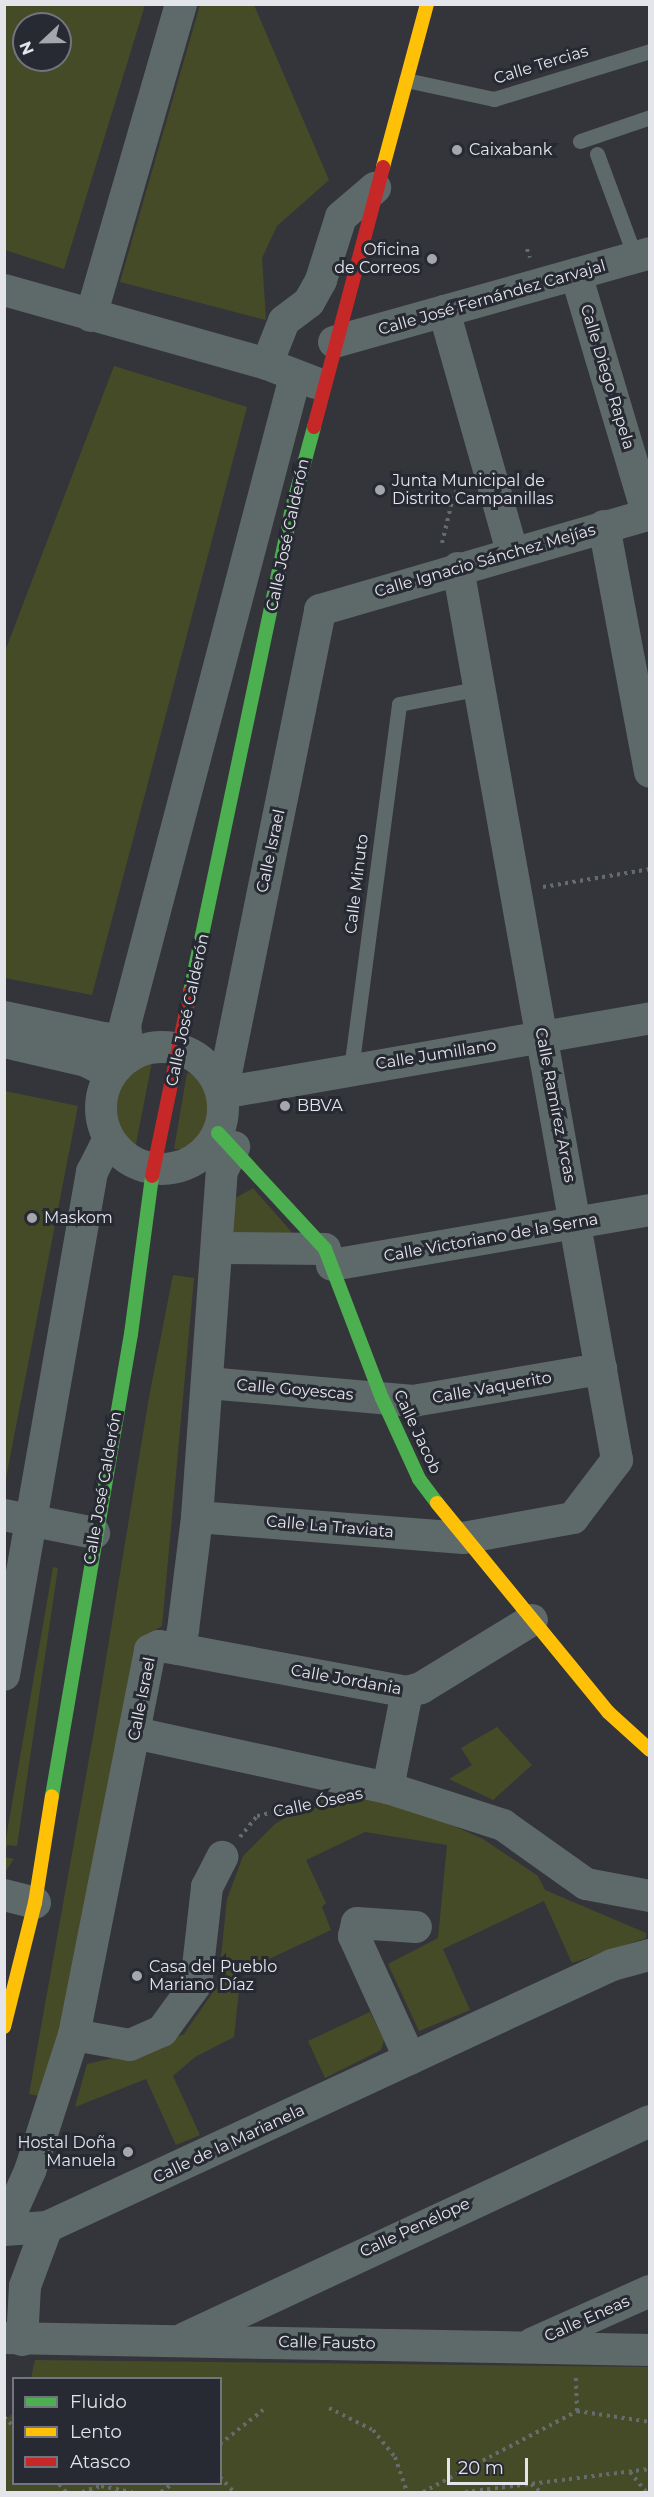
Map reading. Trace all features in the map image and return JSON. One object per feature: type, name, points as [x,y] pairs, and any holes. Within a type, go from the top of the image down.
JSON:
[{"type":"main road","name":"Calle José Calderón","points":[[4,2027],[35,1903],[94,1533],[131,1334],[153,1169],[181,1049],[292,508],[309,381],[334,342],[427,4]]},
{"type":"main road","name":"Calle Jacob","points":[[226,1140],[328,1257],[382,1398],[419,1479],[463,1538],[608,1712],[650,1750]]},
{"type":"street","points":[[91,316],[181,4]]},
{"type":"street","points":[[267,364],[284,321],[309,302],[321,280],[341,217],[375,188]]},
{"type":"street","name":"Calle José Fernández Carvajal","points":[[334,342],[642,255]]},
{"type":"street","name":"Calle Diego Rapela","points":[[576,274],[649,514]]},
{"type":"street","points":[[4,290],[267,364],[309,381]]},
{"type":"street","points":[[444,311],[512,552]]},
{"type":"street","name":"Calle José Calderón","points":[[120,1065],[125,1025],[309,381]]},
{"type":"street","name":"Calle Ignacio Sánchez Mejías","points":[[320,610],[512,552],[649,514]]},
{"type":"street","points":[[604,526],[650,772]]},
{"type":"street","name":"Calle Ramírez Arcas","points":[[446,572],[481,688],[515,892],[577,1224],[617,1460],[573,1518],[463,1538]]},
{"type":"street","name":"Calle Israel","points":[[47,2227],[4,2230],[30,2171],[74,2036],[150,1650],[159,1646],[178,1649],[197,1517],[219,1248],[222,1171],[226,1140],[222,1093],[320,610]]},
{"type":"street","points":[[4,1017],[104,1038],[120,1065]]},
{"type":"street","name":"Calle Jumillano","points":[[222,1093],[650,1018]]},
{"type":"street","points":[[4,1042],[86,1061],[120,1065],[163,1046],[181,1049],[199,1059],[213,1074],[222,1093]]},
{"type":"street","points":[[120,1065],[101,1103],[109,1139],[120,1153],[153,1169],[173,1169],[192,1162],[226,1140]]},
{"type":"street","points":[[4,1676],[18,1517],[92,1172],[109,1139]]},
{"type":"street","name":"Calle Victoriano de la Serna","points":[[219,1248],[328,1257],[577,1224],[650,1210]]},
{"type":"street","name":"Calle Vaquerito","points":[[382,1398],[413,1401],[601,1369]]},
{"type":"street","name":"Calle Goyescas","points":[[208,1383],[382,1398]]},
{"type":"street","points":[[18,1517],[94,1533]]},
{"type":"street","name":"Calle La Traviata","points":[[197,1517],[463,1538]]},
{"type":"street","name":"Calle Jordania","points":[[178,1649],[407,1692],[421,1688],[532,1620]]},
{"type":"street","points":[[388,1788],[407,1692]]},
{"type":"street","name":"Calle Óseas","points":[[135,1733],[388,1788],[503,1825],[586,1884],[650,1896]]},
{"type":"street","points":[[74,2036],[130,2045],[162,2031],[196,1984],[207,1887],[222,1857]]},
{"type":"street","points":[[4,1895],[35,1903]]},
{"type":"street","points":[[410,2059],[354,1936],[357,1923],[416,1927]]},
{"type":"street","name":"Calle de la Marianela","points":[[47,2227],[612,1965],[650,1955]]},
{"type":"street","name":"Calle Penélope","points":[[182,2340],[650,2121]]},
{"type":"street","points":[[13,2339],[25,2286],[47,2227]]},
{"type":"street","name":"Calle Eneas","points":[[524,2348],[650,2291]]},
{"type":"street","name":"Calle Fausto","points":[[13,2339],[182,2340],[650,2350]]},
{"type":"lane","name":"Calle Tercias","points":[[406,80],[494,99],[650,51]]},
{"type":"lane","points":[[580,141],[650,117]]},
{"type":"lane","points":[[597,154],[642,255]]},
{"type":"lane","name":"Calle Minuto","points":[[351,1069],[399,704],[481,688]]},
{"type":"path","points":[[446,572],[454,493],[492,481]]},
{"type":"path","points":[[442,504],[451,505]]},
{"type":"path","points":[[515,892],[650,869]]},
{"type":"path","name":"Calle Óseas","points":[[222,1857],[257,1816],[322,1801]]},
{"type":"path","points":[[576,2349],[577,2411]]},
{"type":"path","points":[[329,2408],[373,2430],[395,2457],[407,2493]]},
{"type":"path","points":[[222,2442],[263,2410]]},
{"type":"path","points":[[423,2493],[577,2411],[650,2422]]},
{"type":"path","points":[[465,2493],[650,2469]]},
{"type":"path","points":[[629,2471],[646,2493]]},
{"type":"path","points":[[222,2479],[234,2493]]},
{"type":"path","points":[[530,2484],[541,2493]]},
{"type":"path","points":[[82,2493],[101,2486],[132,2493]]},
{"type":"green space","points":[[4,5],[145,5],[64,269],[5,250]]},
{"type":"green space","points":[[200,5],[254,5],[329,180],[277,226],[262,258],[266,320],[120,282]]},
{"type":"green space","points":[[114,366],[247,407],[92,995],[5,978],[4,654]]},
{"type":"green space","points":[[152,1062],[135,1149],[123,1142],[113,1125],[109,1103],[125,1074],[141,1063]]},
{"type":"green space","points":[[187,1073],[199,1075],[210,1092],[212,1117],[201,1141],[188,1149],[174,1149]]},
{"type":"green space","points":[[5,1091],[78,1106],[6,1478],[4,1477]]},
{"type":"green space","points":[[253,1188],[295,1236],[233,1237],[234,1199]]},
{"type":"green space","points":[[173,1275],[194,1278],[162,1626],[144,1637],[67,2023],[44,2097],[29,2094],[96,1720],[149,1397]]},
{"type":"green space","points":[[53,1567],[58,1568],[17,1846],[7,1845],[5,1857],[5,1844]]},
{"type":"green space","points":[[497,1727],[532,1765],[493,1800],[449,1779],[472,1765],[461,1748]]},
{"type":"green space","points":[[382,1794],[483,1839],[538,1876],[545,1890],[646,1933],[646,1938],[572,1963],[544,1901],[443,1949],[470,2010],[419,2031],[388,1964],[438,1938],[447,1845],[365,1832],[306,1860],[326,1903],[322,1907],[331,1930],[241,1972],[234,2037],[195,2057],[173,2076],[200,2135],[176,2145],[146,2079],[75,2107],[87,2064],[143,2051],[184,2034],[218,1985],[227,1899],[243,1856],[275,1824],[318,1799]]},
{"type":"green space","points":[[5,1857],[14,1859],[5,1872]]},
{"type":"green space","points":[[370,2012],[384,2040],[381,2050],[325,2078],[308,2041]]},
{"type":"green space","points":[[35,2360],[649,2367],[649,2492],[5,2492],[5,2420],[12,2414],[12,2485],[222,2485],[222,2377],[31,2377]]},
{"type":"traffic: fast","points":[[190,992],[292,508],[314,427]]},
{"type":"traffic: fast","points":[[218,1133],[325,1249],[382,1398],[419,1479],[437,1503]]},
{"type":"traffic: fast","points":[[52,1796],[131,1334],[152,1176]]},
{"type":"traffic: slow","points":[[383,167],[427,4]]},
{"type":"traffic: slow","points":[[437,1503],[608,1712],[650,1750]]},
{"type":"traffic: slow","points":[[4,2027],[35,1903],[52,1796]]},
{"type":"traffic: jam","points":[[314,427],[383,167]]},
{"type":"traffic: jam","points":[[152,1176],[190,992]]},
{"type":"place","name":"Caixabank","points":[[457,150]]},
{"type":"place","name":"Oficina de Correos","points":[[432,259]]},
{"type":"place","name":"Junta Municipal de Distrito Campanillas","points":[[380,490]]},
{"type":"place","name":"BBVA","points":[[285,1106]]},
{"type":"place","name":"Maskom","points":[[32,1218]]},
{"type":"place","name":"Casa del Pueblo Mariano Díaz","points":[[137,1976]]},
{"type":"place","name":"Hostal Doña Manuela","points":[[128,2152]]}]
